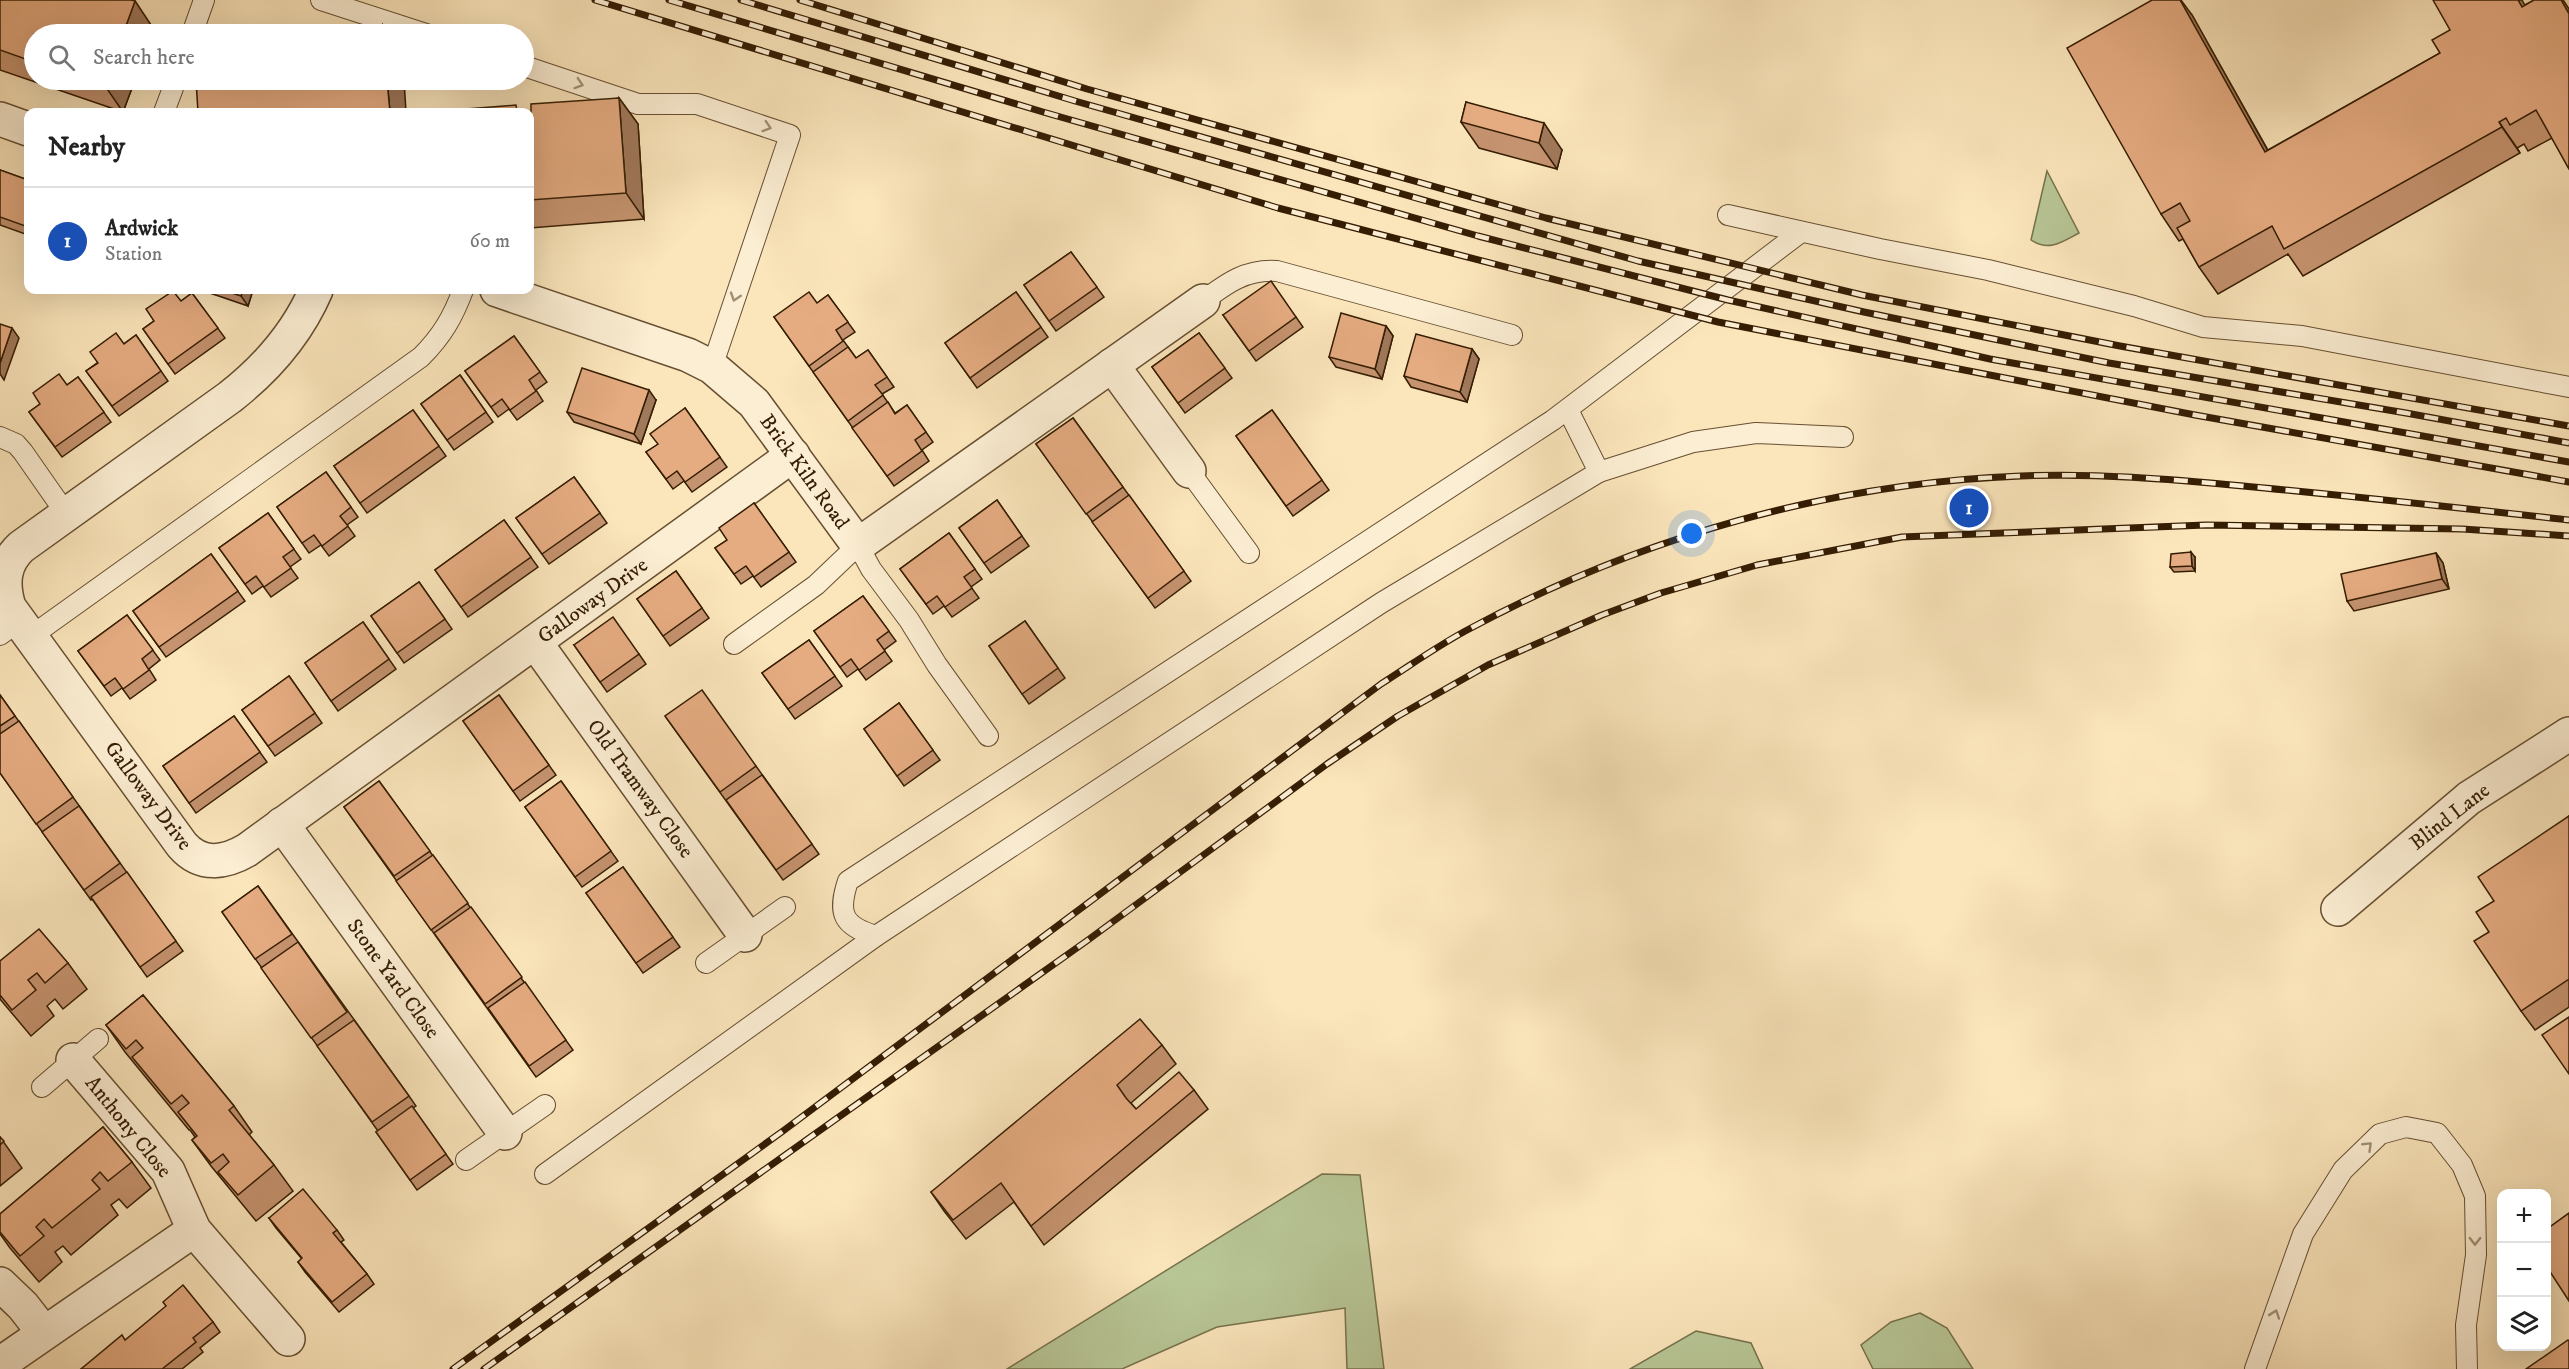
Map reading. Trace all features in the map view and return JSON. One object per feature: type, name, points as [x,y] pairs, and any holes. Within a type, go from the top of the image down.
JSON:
[{"type":"street","points":[[0,119],[24,128]]},
{"type":"street","name":"Galloway Drive","points":[[314,294],[285,344],[257,375],[230,397],[21,547],[9,563],[4,576],[5,593],[16,631],[189,854],[208,861],[232,858],[282,824],[793,455]]},
{"type":"street","name":"Brick Kiln Road","points":[[508,294],[688,355],[712,367],[754,403],[858,545],[1203,301]]},
{"type":"street","points":[[1112,365],[1189,471]]},
{"type":"street","name":"Old Tramway Close","points":[[535,642],[745,935]]},
{"type":"street","name":"Blind Lane","points":[[2338,909],[2469,798],[2569,734]]},
{"type":"street","name":"Stone Yard Close","points":[[282,824],[505,1133]]},
{"type":"street","name":"Anthony Close","points":[[73,1060],[168,1171],[194,1230],[288,1340]]},
{"type":"street","points":[[0,1364],[194,1230]]},
{"type":"street","points":[[0,1284],[23,1306],[44,1333]]},
{"type":"lane","points":[[196,24],[204,0]]},
{"type":"lane","points":[[321,0],[395,24]]},
{"type":"lane","points":[[534,69],[638,104],[697,104],[790,135],[712,367]]},
{"type":"lane","points":[[166,108],[172,90]]},
{"type":"lane","points":[[1728,215],[1988,270],[2134,306],[2203,327],[2302,336],[2569,387]]},
{"type":"lane","points":[[876,936],[856,930],[845,917],[842,899],[848,881],[1568,410],[1801,232]]},
{"type":"lane","points":[[1203,301],[1243,274],[1256,271],[1277,271],[1512,335]]},
{"type":"lane","points":[[16,631],[421,357],[438,340],[452,318],[461,294]]},
{"type":"lane","points":[[1568,410],[1599,472]]},
{"type":"lane","points":[[545,1174],[876,936],[1381,603],[1599,472],[1693,442],[1756,433],[1843,437]]},
{"type":"lane","points":[[0,437],[16,444],[23,452],[67,515]]},
{"type":"lane","points":[[1189,471],[1249,553]]},
{"type":"lane","points":[[734,644],[816,585],[858,545],[871,569],[909,620],[937,665],[988,736]]},
{"type":"lane","points":[[706,963],[785,908]]},
{"type":"lane","points":[[42,1087],[98,1039]]},
{"type":"lane","points":[[466,1160],[545,1104]]},
{"type":"lane","points":[[2255,1369],[2303,1234],[2314,1215],[2343,1170],[2380,1134],[2406,1126],[2437,1133],[2462,1165],[2475,1196],[2475,1256],[2466,1325],[2467,1369]]},
{"type":"green space","points":[[2047,171],[2079,233],[2061,242],[2044,245],[2031,240]]},
{"type":"green space","points":[[1322,1174],[1360,1175],[1384,1369],[1347,1369],[1345,1308],[1217,1327],[1122,1369],[1007,1369]]},
{"type":"green space","points":[[1920,1313],[1947,1328],[1973,1369],[1873,1369],[1861,1345],[1891,1322]]},
{"type":"green space","points":[[1696,1331],[1751,1343],[1763,1369],[1630,1369]]},
{"type":"building","points":[[0,0],[135,1],[127,24],[24,24],[24,58],[0,50]]},
{"type":"building","points":[[2152,0],[2180,0],[2265,152],[2440,53],[2432,40],[2450,30],[2433,0],[2518,0],[2522,7],[2534,0],[2561,0],[2569,14],[2569,169],[2536,110],[2510,125],[2506,118],[2499,122],[2502,127],[2284,249],[2272,226],[2199,267],[2177,228],[2190,221],[2180,203],[2161,214],[2067,48]]},
{"type":"building","points":[[197,90],[388,90],[390,108],[198,108]]},
{"type":"building","points":[[619,98],[626,193],[534,200],[534,108],[531,108],[531,104]]},
{"type":"building","points":[[1466,102],[1544,123],[1539,143],[1461,122]]},
{"type":"building","points":[[516,105],[516,108],[478,108]]},
{"type":"building","points":[[0,170],[24,179],[24,226],[0,217]]},
{"type":"building","points":[[1071,252],[1097,287],[1049,321],[1024,285]]},
{"type":"building","points":[[1271,281],[1296,317],[1249,351],[1223,315]]},
{"type":"building","points":[[809,292],[817,303],[828,295],[848,322],[836,330],[843,341],[809,366],[774,317]]},
{"type":"building","points":[[1016,292],[1041,327],[970,378],[945,343]]},
{"type":"building","points":[[168,294],[175,294],[181,301],[193,294],[218,328],[168,364],[143,329],[154,321],[146,309]]},
{"type":"building","points":[[1341,313],[1386,326],[1375,369],[1329,357]]},
{"type":"building","points":[[0,324],[12,328],[0,363]]},
{"type":"building","points":[[116,333],[124,344],[136,335],[161,371],[112,406],[86,371],[98,363],[90,352]]},
{"type":"building","points":[[1199,333],[1225,368],[1178,403],[1152,367]]},
{"type":"building","points":[[1416,334],[1472,349],[1460,392],[1404,376]]},
{"type":"building","points":[[514,336],[540,372],[529,380],[536,391],[510,410],[502,399],[491,407],[465,371]]},
{"type":"building","points":[[848,347],[856,358],[868,350],[887,377],[875,385],[883,395],[848,421],[813,372]]},
{"type":"building","points":[[582,368],[649,390],[634,434],[567,412]]},
{"type":"building","points":[[59,374],[67,385],[78,377],[104,412],[55,447],[29,412],[40,404],[33,393]]},
{"type":"building","points":[[460,375],[486,412],[447,440],[421,404]]},
{"type":"building","points":[[888,402],[895,414],[907,405],[926,432],[915,440],[922,451],[887,476],[852,428]]},
{"type":"building","points":[[685,408],[720,457],[685,482],[677,471],[666,479],[646,452],[658,444],[650,434]]},
{"type":"building","points":[[413,410],[439,446],[360,503],[334,466]]},
{"type":"building","points":[[1272,410],[1322,480],[1286,506],[1236,436]]},
{"type":"building","points":[[1073,418],[1123,487],[1086,514],[1036,444]]},
{"type":"building","points":[[326,472],[351,507],[340,516],[348,526],[322,546],[314,535],[302,543],[277,507]]},
{"type":"building","points":[[574,477],[600,513],[542,554],[516,518]]},
{"type":"building","points":[[1129,495],[1184,571],[1148,598],[1092,522]]},
{"type":"building","points":[[997,500],[1022,536],[984,563],[959,528]]},
{"type":"building","points":[[754,503],[789,552],[754,577],[746,566],[734,574],[715,548],[727,540],[719,528]]},
{"type":"building","points":[[268,513],[294,549],[283,557],[291,568],[264,587],[256,576],[245,584],[219,548]]},
{"type":"building","points":[[504,520],[531,557],[461,607],[435,570]]},
{"type":"building","points":[[949,533],[975,569],[964,577],[972,588],[945,607],[937,596],[926,604],[900,569]]},
{"type":"building","points":[[2191,552],[2192,566],[2170,567],[2171,554]]},
{"type":"building","points":[[2436,553],[2442,579],[2347,601],[2341,574]]},
{"type":"building","points":[[211,554],[238,591],[159,647],[133,611]]},
{"type":"building","points":[[676,571],[702,608],[663,636],[637,599]]},
{"type":"building","points":[[419,582],[445,619],[397,653],[371,616]]},
{"type":"building","points":[[863,596],[889,631],[877,640],[885,651],[859,670],[851,659],[840,667],[814,631]]},
{"type":"building","points":[[127,615],[153,650],[142,659],[149,670],[123,689],[115,678],[104,686],[78,651]]},
{"type":"building","points":[[613,617],[639,654],[600,682],[574,645]]},
{"type":"building","points":[[1025,621],[1058,668],[1022,694],[989,646]]},
{"type":"building","points":[[363,622],[389,659],[331,701],[305,663]]},
{"type":"building","points":[[809,640],[835,676],[788,709],[762,673]]},
{"type":"building","points":[[289,676],[315,713],[268,746],[242,710]]},
{"type":"building","points":[[702,690],[756,766],[720,792],[665,716]]},
{"type":"building","points":[[0,695],[15,716],[0,726]]},
{"type":"building","points":[[499,695],[549,765],[513,791],[463,721]]},
{"type":"building","points":[[899,703],[933,750],[897,776],[864,729]]},
{"type":"building","points":[[234,716],[260,752],[189,803],[163,766]]},
{"type":"building","points":[[19,721],[73,797],[36,824],[0,773],[0,734]]},
{"type":"building","points":[[762,775],[812,844],[776,870],[726,800]]},
{"type":"building","points":[[379,781],[430,851],[394,876],[344,807]]},
{"type":"building","points":[[561,781],[611,851],[575,877],[525,807]]},
{"type":"building","points":[[79,806],[120,863],[84,890],[42,832]]},
{"type":"building","points":[[2569,816],[2569,979],[2521,1011],[2474,941],[2489,932],[2476,912],[2494,901],[2478,877]]},
{"type":"building","points":[[433,855],[468,903],[431,930],[396,881]]},
{"type":"building","points":[[623,867],[673,937],[636,963],[586,893]]},
{"type":"building","points":[[127,872],[176,941],[140,967],[91,897]]},
{"type":"building","points":[[258,886],[292,934],[255,959],[222,912]]},
{"type":"building","points":[[471,907],[522,977],[485,1004],[434,933]]},
{"type":"building","points":[[39,929],[68,963],[45,983],[37,973],[28,980],[36,990],[12,1010],[0,995],[0,961]]},
{"type":"building","points":[[298,942],[347,1012],[311,1038],[261,968]]},
{"type":"building","points":[[525,982],[566,1040],[529,1066],[488,1008]]},
{"type":"building","points":[[143,995],[234,1106],[229,1110],[274,1165],[238,1195],[218,1172],[229,1162],[223,1154],[211,1163],[192,1140],[197,1136],[178,1112],[189,1103],[182,1095],[171,1104],[132,1057],[143,1048],[136,1040],[126,1049],[106,1025]]},
{"type":"building","points":[[2569,1017],[2569,1074],[2542,1035]]},
{"type":"building","points":[[1140,1019],[1162,1045],[1117,1085],[1126,1098],[1136,1109],[1179,1072],[1194,1090],[1031,1226],[1001,1183],[953,1220],[931,1192]]},
{"type":"building","points":[[354,1020],[409,1096],[372,1122],[317,1046]]},
{"type":"building","points":[[412,1106],[446,1154],[410,1180],[376,1132]]},
{"type":"building","points":[[103,1127],[132,1162],[108,1181],[100,1172],[92,1180],[100,1189],[52,1228],[44,1219],[36,1227],[44,1236],[20,1256],[0,1232],[0,1214]]},
{"type":"building","points":[[303,1189],[337,1230],[333,1233],[367,1274],[332,1302],[298,1262],[302,1258],[269,1218]]},
{"type":"building","points":[[2569,1213],[2569,1301],[2551,1273],[2551,1226]]},
{"type":"building","points":[[183,1285],[213,1322],[193,1338],[196,1342],[162,1369],[81,1369],[122,1335],[125,1340],[166,1306],[163,1302]]},
{"type":"building","points":[[2568,1340],[2569,1369],[2526,1369]]},
{"type":"railway","points":[[595,0],[1278,208],[1718,322],[2195,415],[2569,482]]},
{"type":"railway","points":[[669,0],[1043,112],[1478,236],[1728,300],[1990,359],[2569,462]]},
{"type":"railway","points":[[741,0],[1075,101],[1638,261],[1864,312],[2109,363],[2569,443]]},
{"type":"railway","points":[[800,0],[1087,89],[1546,218],[1862,295],[2120,346],[2569,426]]},
{"type":"railway","points":[[453,1369],[783,1131],[1381,684],[1471,628],[1601,567],[1668,542],[1807,503],[1878,490],[1949,481],[2021,476],[2104,476],[2188,481],[2569,520]]},
{"type":"railway","points":[[484,1369],[1088,940],[1327,764],[1398,716],[1488,665],[1602,615],[1661,593],[1757,565],[1902,537],[2206,525],[2462,529],[2569,536]]},
{"type":"place","name":"Ardwick","points":[[1969,508]]}]
